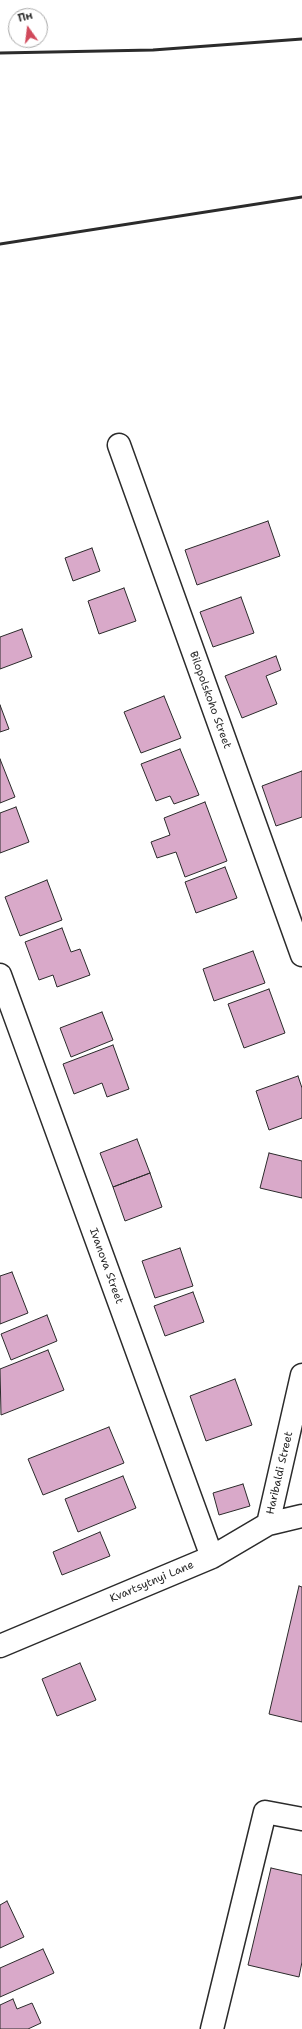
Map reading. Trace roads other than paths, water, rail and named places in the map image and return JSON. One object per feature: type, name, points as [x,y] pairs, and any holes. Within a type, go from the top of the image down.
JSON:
[{"type":"street","name":"Bilopolskoho Street","points":[[119,445],[302,955]]},
{"type":"street","name":"Ivanova Street","points":[[0,975],[212,1557]]},
{"type":"street","name":"Haribaldi Street","points":[[268,1524],[302,1374]]},
{"type":"street","name":"Kvartsytnyi Lane","points":[[0,1646],[212,1557],[268,1524],[302,1516]]},
{"type":"street","points":[[212,2029],[264,1812],[302,1819]]},
{"type":"railway","points":[[0,53],[153,50],[302,39]]},
{"type":"railway","points":[[0,244],[302,197]]}]
